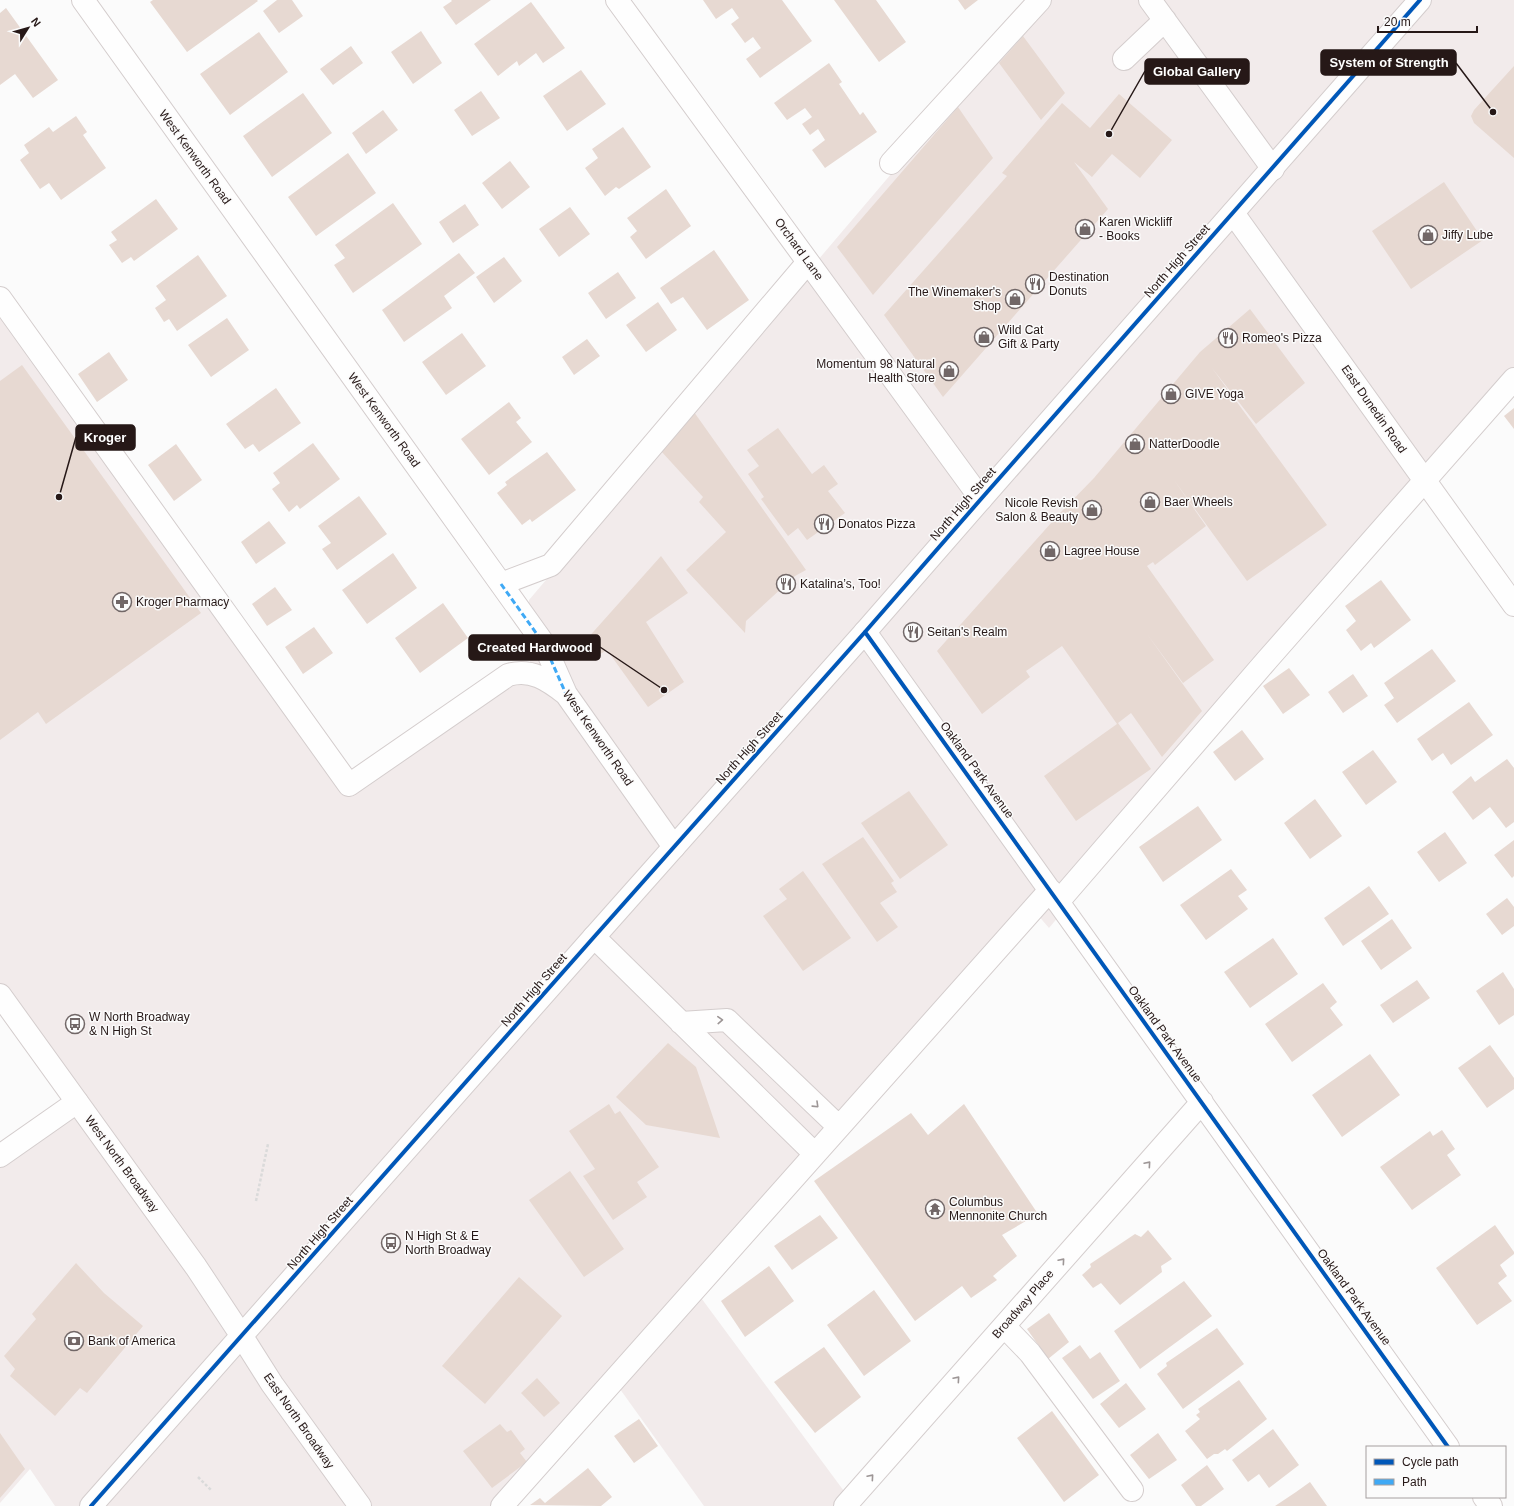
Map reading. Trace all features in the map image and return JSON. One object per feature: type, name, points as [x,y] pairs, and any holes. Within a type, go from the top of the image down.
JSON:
[{"type":"street","name":"West Kenworth Road","points":[[83,0],[544,644],[566,694],[674,847]]},
{"type":"street","name":"Orchard Lane","points":[[617,0],[981,499]]},
{"type":"street","points":[[891,163],[1040,0]]},
{"type":"street","points":[[1150,0],[1273,169]]},
{"type":"street","name":"North High Street","points":[[91,1506],[865,632],[1420,0]]},
{"type":"street","points":[[1124,58],[1165,20]]},
{"type":"street","name":"East Dunedin Road","points":[[1233,213],[1514,605]]},
{"type":"street","points":[[502,584],[551,565],[808,262]]},
{"type":"street","points":[[0,298],[349,786],[508,675],[518,672],[530,674],[544,679],[566,694]]},
{"type":"street","points":[[502,1506],[839,1127],[1054,896],[1267,660],[1514,379]]},
{"type":"street","name":"Oakland Park Avenue","points":[[865,632],[1447,1446]]},
{"type":"street","points":[[594,937],[815,1154]]},
{"type":"street","name":"West North Broadway","points":[[0,995],[192,1261],[241,1335]]},
{"type":"street","points":[[681,1023],[727,1020],[839,1127]]},
{"type":"street","points":[[0,1156],[77,1102]]},
{"type":"street","name":"Broadway Place","points":[[845,1506],[1202,1102]]},
{"type":"street","points":[[1004,1326],[1030,1353],[1132,1490]]},
{"type":"street","name":"East North Broadway","points":[[241,1335],[272,1384],[360,1506]]},
{"type":"street","points":[[1485,1498],[1491,1506]]},
{"type":"path","points":[[256,1201],[268,1144]]},
{"type":"path","points":[[198,1477],[212,1491]]},
{"type":"shaded area","points":[[1039,0],[1514,0],[1514,378],[1429,475],[1049,928],[1037,914],[696,1291],[855,1506],[704,1506],[612,1378],[506,1506],[55,1506],[30,1469],[0,1503],[0,1149],[76,1094],[0,989],[0,297],[357,788],[530,663],[529,600]]},
{"type":"building","points":[[153,0],[258,1],[187,52],[150,2]]},
{"type":"building","points":[[277,0],[292,0],[303,16],[279,33],[263,11]]},
{"type":"building","points":[[451,0],[491,0],[456,25],[443,7],[452,1]]},
{"type":"building","points":[[703,0],[782,0],[812,41],[760,78],[746,59],[761,48],[753,37],[745,43],[731,24],[739,18],[732,8],[716,19]]},
{"type":"building","points":[[834,0],[876,0],[906,42],[879,62]]},
{"type":"building","points":[[958,0],[978,0],[965,10]]},
{"type":"building","points":[[531,2],[565,48],[543,63],[536,53],[519,66],[517,61],[498,76],[474,44]]},
{"type":"building","points":[[6,8],[58,80],[33,98],[15,74],[0,85],[0,13]]},
{"type":"building","points":[[421,31],[442,63],[413,84],[391,52]]},
{"type":"building","points":[[259,32],[288,72],[230,115],[200,74]]},
{"type":"building","points":[[1023,36],[1065,93],[1041,120],[999,63]]},
{"type":"building","points":[[351,46],[363,63],[333,85],[320,69]]},
{"type":"building","points":[[829,63],[842,82],[839,84],[860,115],[863,112],[877,132],[825,168],[812,150],[825,140],[818,129],[810,135],[802,124],[812,117],[805,108],[787,120],[774,103]]},
{"type":"building","points":[[1514,66],[1514,158],[1474,123],[1471,116],[1474,110]]},
{"type":"building","points":[[581,70],[606,104],[567,131],[543,96]]},
{"type":"building","points":[[481,91],[500,118],[472,136],[454,110]]},
{"type":"building","points":[[303,93],[332,133],[272,177],[243,136]]},
{"type":"building","points":[[1119,94],[1172,140],[1140,178],[1112,154],[1092,177],[1074,162],[1108,209],[943,397],[884,315],[1007,176],[1002,173],[1062,103],[1090,128]]},
{"type":"building","points":[[958,107],[993,158],[873,295],[837,247]]},
{"type":"building","points":[[383,110],[398,130],[366,154],[352,133]]},
{"type":"building","points":[[76,116],[87,132],[83,135],[106,168],[61,200],[49,183],[40,189],[20,160],[29,153],[24,145],[49,127],[53,132]]},
{"type":"building","points":[[623,127],[651,167],[619,189],[616,187],[605,196],[585,168],[598,158],[592,149]]},
{"type":"building","points":[[348,153],[376,193],[316,236],[288,197]]},
{"type":"building","points":[[510,161],[530,187],[502,209],[482,183]]},
{"type":"building","name":"Jiffy Lube","points":[[1444,182],[1483,240],[1411,289],[1372,231]]},
{"type":"building","points":[[666,189],[691,226],[646,259],[630,237],[637,231],[627,218]]},
{"type":"building","points":[[156,199],[178,229],[134,261],[131,257],[122,263],[109,245],[117,240],[111,232]]},
{"type":"building","points":[[393,203],[422,244],[353,293],[334,265],[345,258],[335,245]]},
{"type":"building","points":[[465,204],[479,225],[453,243],[439,222]]},
{"type":"building","points":[[570,207],[590,234],[559,257],[539,229]]},
{"type":"building","points":[[714,250],[749,300],[707,330],[683,297],[671,304],[660,288]]},
{"type":"building","points":[[459,253],[475,273],[444,296],[452,308],[404,342],[382,310]]},
{"type":"building","points":[[198,255],[227,296],[177,331],[169,319],[164,322],[155,308],[166,300],[156,286]]},
{"type":"building","points":[[504,257],[522,281],[494,303],[476,277]]},
{"type":"building","points":[[618,272],[636,298],[606,319],[588,293]]},
{"type":"building","points":[[658,302],[677,330],[646,352],[626,325]]},
{"type":"building","points":[[1250,309],[1305,383],[1256,424],[1212,368],[1327,525],[1247,581],[1174,480],[1206,526],[1155,565],[1153,562],[1147,566],[1214,660],[1183,683],[1147,634],[1202,711],[1162,757],[1131,713],[1118,723],[1151,769],[1076,821],[1044,776],[1117,724],[1062,646],[1026,671],[1030,677],[982,714],[937,651],[1060,513],[1094,478],[1200,352]]},
{"type":"building","points":[[227,318],[249,350],[211,377],[188,345]]},
{"type":"building","points":[[462,333],[486,366],[446,395],[422,362]]},
{"type":"building","points":[[587,339],[600,356],[574,375],[562,357]]},
{"type":"building","points":[[109,352],[128,380],[97,402],[78,374]]},
{"type":"building","points":[[22,365],[201,613],[46,724],[38,712],[0,740],[0,381]]},
{"type":"building","points":[[276,388],[301,423],[259,452],[253,444],[245,449],[226,424]]},
{"type":"building","points":[[509,402],[521,418],[516,422],[532,442],[489,475],[461,439]]},
{"type":"building","points":[[1514,408],[1514,429],[1504,416]]},
{"type":"building","points":[[694,412],[806,570],[795,576],[746,621],[745,633],[686,570],[726,532],[699,502],[703,497],[661,451]]},
{"type":"building","points":[[778,428],[812,474],[824,465],[838,484],[828,491],[845,513],[807,540],[798,528],[788,536],[761,499],[764,497],[748,474],[759,466],[747,450]]},
{"type":"building","points":[[313,443],[340,479],[300,509],[297,505],[289,512],[272,489],[280,483],[273,473]]},
{"type":"building","points":[[176,444],[202,480],[174,501],[148,465]]},
{"type":"building","points":[[547,452],[576,490],[532,522],[530,519],[522,525],[497,493],[507,485],[505,482]]},
{"type":"building","points":[[359,496],[387,534],[337,570],[322,549],[331,543],[318,526]]},
{"type":"building","points":[[269,521],[286,543],[256,564],[241,542]]},
{"type":"building","points":[[393,553],[417,588],[367,624],[342,590]]},
{"type":"building","points":[[661,556],[688,593],[646,622],[684,682],[648,707],[607,650],[597,656],[586,640]]},
{"type":"building","points":[[1381,580],[1411,620],[1374,648],[1371,643],[1361,651],[1346,630],[1356,621],[1345,606]]},
{"type":"building","points":[[275,587],[292,610],[267,626],[252,604]]},
{"type":"building","points":[[443,603],[468,638],[420,673],[395,638]]},
{"type":"building","points":[[314,627],[333,653],[303,674],[285,647]]},
{"type":"building","points":[[1432,649],[1456,681],[1397,723],[1384,705],[1394,698],[1384,683]]},
{"type":"building","points":[[1289,668],[1310,695],[1283,714],[1263,686]]},
{"type":"building","points":[[1353,674],[1368,696],[1343,713],[1328,692]]},
{"type":"building","points":[[1469,702],[1493,735],[1451,765],[1443,753],[1432,761],[1417,739]]},
{"type":"building","points":[[1242,730],[1264,759],[1235,781],[1213,752]]},
{"type":"building","points":[[1373,750],[1397,782],[1366,805],[1342,772]]},
{"type":"building","points":[[1507,759],[1514,768],[1514,822],[1506,828],[1490,807],[1473,820],[1452,792],[1471,776],[1475,782]]},
{"type":"building","points":[[909,791],[948,845],[900,879],[861,823]]},
{"type":"building","points":[[1315,799],[1342,836],[1310,859],[1284,823]]},
{"type":"building","points":[[1198,806],[1222,840],[1163,882],[1139,847]]},
{"type":"building","points":[[1445,832],[1467,863],[1439,882],[1417,852]]},
{"type":"building","points":[[863,837],[894,881],[891,883],[897,892],[880,903],[898,927],[877,942],[822,864]]},
{"type":"building","points":[[1514,840],[1514,876],[1512,878],[1494,855]]},
{"type":"building","points":[[1231,869],[1247,890],[1238,896],[1248,909],[1206,940],[1180,905]]},
{"type":"building","points":[[803,871],[851,938],[803,971],[763,916],[787,899],[779,889]]},
{"type":"building","points":[[1369,886],[1389,914],[1343,946],[1324,918]]},
{"type":"building","points":[[1507,898],[1514,907],[1514,926],[1502,935],[1486,914]]},
{"type":"building","points":[[1392,919],[1412,948],[1381,970],[1361,941]]},
{"type":"building","points":[[1273,938],[1298,974],[1250,1008],[1224,972]]},
{"type":"building","points":[[1503,972],[1514,989],[1514,1015],[1499,1025],[1476,991]]},
{"type":"building","points":[[1417,980],[1430,998],[1393,1023],[1380,1005]]},
{"type":"building","points":[[1323,983],[1337,1002],[1330,1008],[1343,1025],[1292,1062],[1265,1024]]},
{"type":"building","points":[[668,1043],[696,1067],[720,1138],[646,1125],[616,1097]]},
{"type":"building","points":[[1490,1045],[1514,1078],[1514,1089],[1487,1108],[1458,1068]]},
{"type":"building","points":[[1370,1054],[1400,1095],[1342,1137],[1312,1095]]},
{"type":"building","points":[[609,1104],[615,1114],[620,1111],[659,1167],[637,1182],[647,1197],[613,1220],[583,1176],[595,1169],[569,1131]]},
{"type":"building","points":[[964,1104],[1038,1214],[1002,1235],[1017,1256],[993,1276],[997,1280],[971,1298],[962,1286],[915,1321],[814,1181],[911,1113],[928,1135]]},
{"type":"building","points":[[1442,1130],[1455,1149],[1447,1155],[1461,1175],[1412,1210],[1380,1167],[1430,1131],[1433,1136]]},
{"type":"building","points":[[570,1171],[624,1249],[584,1277],[529,1200]]},
{"type":"building","points":[[820,1215],[838,1238],[792,1270],[774,1246]]},
{"type":"building","points":[[1495,1225],[1514,1252],[1514,1254],[1500,1265],[1507,1276],[1498,1283],[1512,1301],[1477,1325],[1436,1268]]},
{"type":"building","points":[[1148,1230],[1172,1259],[1161,1266],[1162,1272],[1120,1305],[1101,1283],[1093,1288],[1082,1275],[1091,1267],[1090,1264],[1135,1234],[1141,1237]]},
{"type":"building","name":"Bank of America","points":[[76,1263],[104,1293],[143,1326],[87,1393],[80,1388],[55,1416],[10,1376],[15,1369],[4,1356],[36,1319],[32,1314]]},
{"type":"building","points":[[769,1266],[794,1301],[745,1337],[721,1301]]},
{"type":"building","points":[[519,1277],[562,1316],[485,1404],[442,1366]]},
{"type":"building","points":[[1184,1281],[1212,1316],[1140,1369],[1114,1331]]},
{"type":"building","points":[[874,1290],[911,1341],[864,1376],[827,1325]]},
{"type":"building","points":[[1049,1313],[1069,1342],[1048,1359],[1027,1329]]},
{"type":"building","points":[[1217,1328],[1244,1364],[1183,1409],[1157,1374],[1167,1366],[1166,1363]]},
{"type":"building","points":[[1080,1345],[1090,1359],[1100,1352],[1120,1381],[1093,1399],[1062,1358]]},
{"type":"building","points":[[824,1347],[861,1397],[815,1433],[774,1382]]},
{"type":"building","points":[[537,1378],[560,1403],[544,1417],[521,1393]]},
{"type":"building","points":[[1239,1380],[1267,1419],[1227,1451],[1225,1449],[1207,1459],[1185,1431],[1200,1419],[1196,1415],[1200,1412],[1198,1409]]},
{"type":"building","points":[[1126,1383],[1146,1409],[1119,1428],[1100,1404]]},
{"type":"building","points":[[1052,1411],[1099,1475],[1064,1502],[1017,1438]]},
{"type":"building","points":[[639,1419],[658,1446],[634,1463],[614,1436]]},
{"type":"building","points":[[500,1424],[507,1432],[511,1430],[525,1449],[520,1453],[527,1462],[492,1488],[463,1451]]},
{"type":"building","points":[[1273,1429],[1299,1465],[1269,1488],[1259,1474],[1248,1482],[1232,1460]]},
{"type":"building","points":[[0,1433],[25,1469],[0,1498]]},
{"type":"building","points":[[1158,1433],[1177,1460],[1149,1479],[1130,1455]]},
{"type":"building","points":[[1207,1465],[1224,1489],[1201,1506],[1196,1506],[1181,1485]]},
{"type":"building","points":[[588,1468],[612,1497],[601,1506],[530,1505],[540,1498],[545,1503]]},
{"type":"building","points":[[1310,1482],[1327,1506],[1275,1506],[1296,1492]]},
{"type":"marked path","points":[[501,584],[544,644],[566,694]]},
{"type":"cycle path","points":[[91,1506],[865,632],[1420,0]]},
{"type":"cycle path","points":[[865,632],[1447,1446]]},
{"type":"place","name":"System of Strength","points":[[1493,112]]},
{"type":"place","name":"Global Gallery","points":[[1109,134]]},
{"type":"place","name":"Karen Wickliff - Books","points":[[1085,229]]},
{"type":"place","name":"Jiffy Lube","points":[[1428,235]]},
{"type":"place","name":"Destination Donuts","points":[[1035,284]]},
{"type":"place","name":"The Winemaker's Shop","points":[[1015,299]]},
{"type":"place","name":"Wild Cat Gift & Party","points":[[984,337]]},
{"type":"place","name":"Romeo's Pizza","points":[[1228,338]]},
{"type":"place","name":"Momentum 98 Natural Health Store","points":[[949,371]]},
{"type":"place","name":"GIVE Yoga","points":[[1171,394]]},
{"type":"place","name":"NatterDoodle","points":[[1135,444]]},
{"type":"place","name":"Kroger","points":[[59,497]]},
{"type":"place","name":"Baer Wheels","points":[[1150,502]]},
{"type":"place","name":"Nicole Revish Salon & Beauty","points":[[1092,510]]},
{"type":"place","name":"Donatos Pizza","points":[[824,524]]},
{"type":"place","name":"Lagree House","points":[[1050,551]]},
{"type":"place","name":"Katalina’s, Too!","points":[[786,584]]},
{"type":"place","name":"Kroger Pharmacy","points":[[122,602]]},
{"type":"place","name":"Seitan's Realm","points":[[913,632]]},
{"type":"place","name":"Created Hardwood","points":[[664,690]]},
{"type":"place","name":"W North Broadway & N High St","points":[[75,1024]]},
{"type":"place","name":"Columbus Mennonite Church","points":[[935,1209]]},
{"type":"place","name":"N High St & E North Broadway","points":[[391,1243]]},
{"type":"place","name":"Bank of America","points":[[74,1341]]}]
